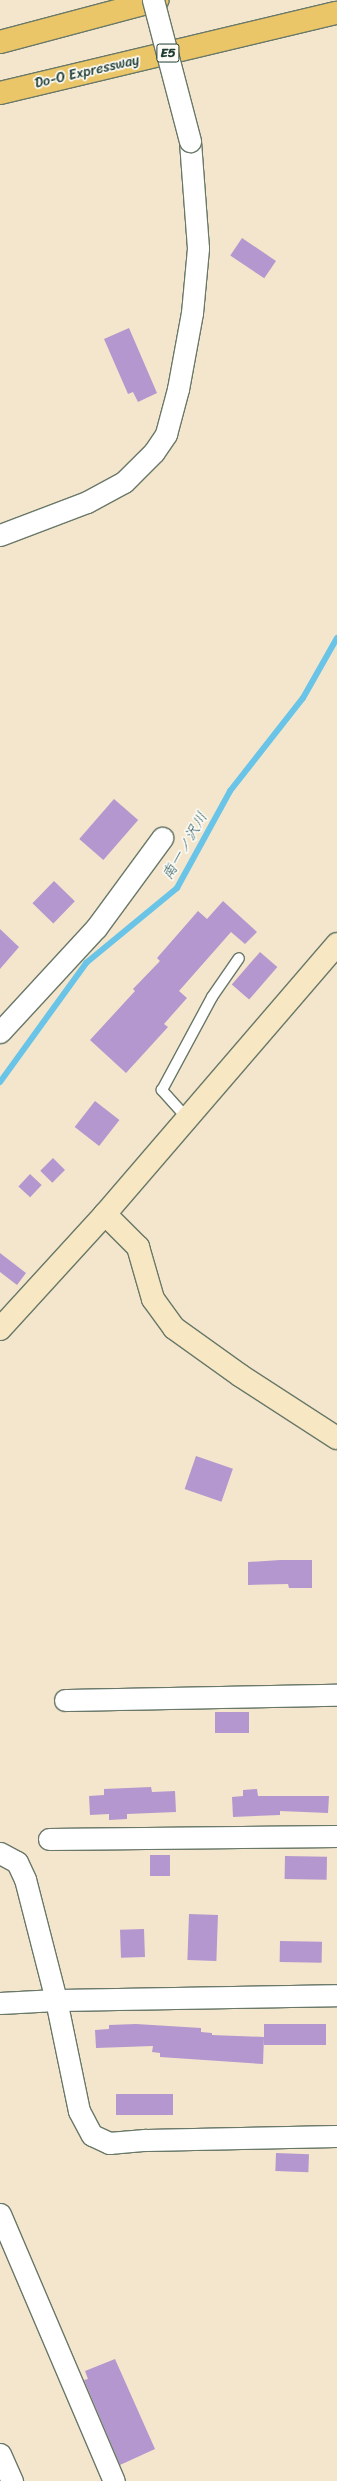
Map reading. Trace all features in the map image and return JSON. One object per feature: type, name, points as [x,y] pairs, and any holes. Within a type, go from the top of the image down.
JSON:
[{"type":"highway","points":[[0,42],[158,0]]},
{"type":"highway","name":"Do-O Expressway","points":[[0,93],[337,13]]},
{"type":"street","points":[[0,535],[87,502],[124,482],[154,452],[166,434],[178,389],[192,313],[197,255],[190,141],[153,0]]},
{"type":"street","points":[[0,1032],[96,928],[162,838]]},
{"type":"street","points":[[0,1329],[105,1214],[337,944]]},
{"type":"street","points":[[105,1214],[138,1247],[153,1299],[174,1328],[241,1376],[337,1438]]},
{"type":"street","points":[[65,1700],[337,1695]]},
{"type":"street","points":[[49,1839],[337,1836]]},
{"type":"street","points":[[0,1853],[17,1862],[25,1879],[56,2000],[79,2111],[92,2135],[109,2143],[145,2140],[337,2136]]},
{"type":"street","points":[[0,2003],[56,2000],[337,1995]]},
{"type":"street","points":[[0,2214],[114,2481]]},
{"type":"street","points":[[0,2454],[12,2481]]},
{"type":"lane","points":[[187,1118],[162,1090],[212,997],[239,958]]},
{"type":"building","points":[[242,238],[276,261],[264,278],[230,255]]},
{"type":"building","points":[[129,328],[157,393],[138,402],[133,392],[128,394],[104,339]]},
{"type":"building","points":[[114,799],[138,820],[103,860],[79,839]]},
{"type":"building","points":[[54,881],[75,901],[53,923],[32,903]]},
{"type":"building","points":[[223,901],[257,932],[245,944],[231,932],[179,991],[187,998],[164,1024],[168,1027],[126,1073],[90,1040],[135,991],[133,989],[160,961],[157,958],[198,911],[207,919]]},
{"type":"building","points":[[0,929],[19,947],[0,969]]},
{"type":"building","points":[[260,952],[277,967],[249,1000],[232,984]]},
{"type":"building","points":[[95,1101],[119,1120],[99,1146],[75,1127]]},
{"type":"building","points":[[53,1158],[65,1170],[52,1183],[40,1171]]},
{"type":"building","points":[[30,1174],[42,1185],[30,1197],[18,1186]]},
{"type":"building","points":[[0,1253],[26,1273],[17,1285],[0,1272]]},
{"type":"building","points":[[196,1456],[233,1469],[221,1502],[185,1489]]},
{"type":"building","points":[[312,1560],[312,1588],[289,1588],[288,1584],[248,1585],[248,1562]]},
{"type":"building","points":[[215,1712],[249,1712],[249,1733],[215,1733]]},
{"type":"building","points":[[151,1787],[152,1792],[175,1791],[176,1812],[127,1814],[127,1819],[109,1820],[109,1814],[90,1815],[89,1796],[104,1795],[104,1789]]},
{"type":"building","points":[[257,1789],[258,1796],[329,1796],[328,1813],[280,1811],[280,1815],[233,1817],[232,1797],[243,1796],[243,1790]]},
{"type":"building","points":[[150,1855],[170,1855],[170,1876],[150,1876]]},
{"type":"building","points":[[285,1856],[327,1857],[327,1880],[285,1879]]},
{"type":"building","points":[[189,1914],[218,1915],[216,1961],[187,1960]]},
{"type":"building","points":[[144,1929],[145,1957],[121,1958],[120,1930]]},
{"type":"building","points":[[280,1941],[322,1942],[322,1963],[280,1962]]},
{"type":"building","points":[[136,2024],[201,2028],[201,2032],[212,2033],[212,2035],[264,2037],[263,2064],[160,2057],[160,2053],[152,2052],[153,2046],[96,2048],[95,2030],[109,2029],[109,2025]]},
{"type":"building","points":[[264,2024],[326,2024],[326,2045],[264,2045]]},
{"type":"building","points":[[116,2094],[173,2094],[173,2115],[116,2115]]},
{"type":"building","points":[[276,2153],[309,2154],[308,2172],[275,2171]]},
{"type":"building","points":[[115,2359],[155,2449],[120,2465],[84,2380],[88,2379],[85,2371]]},
{"type":"waterway","name":"南一ノ沢川","points":[[0,1082],[86,963],[177,888],[230,791],[303,698],[337,638]]}]
